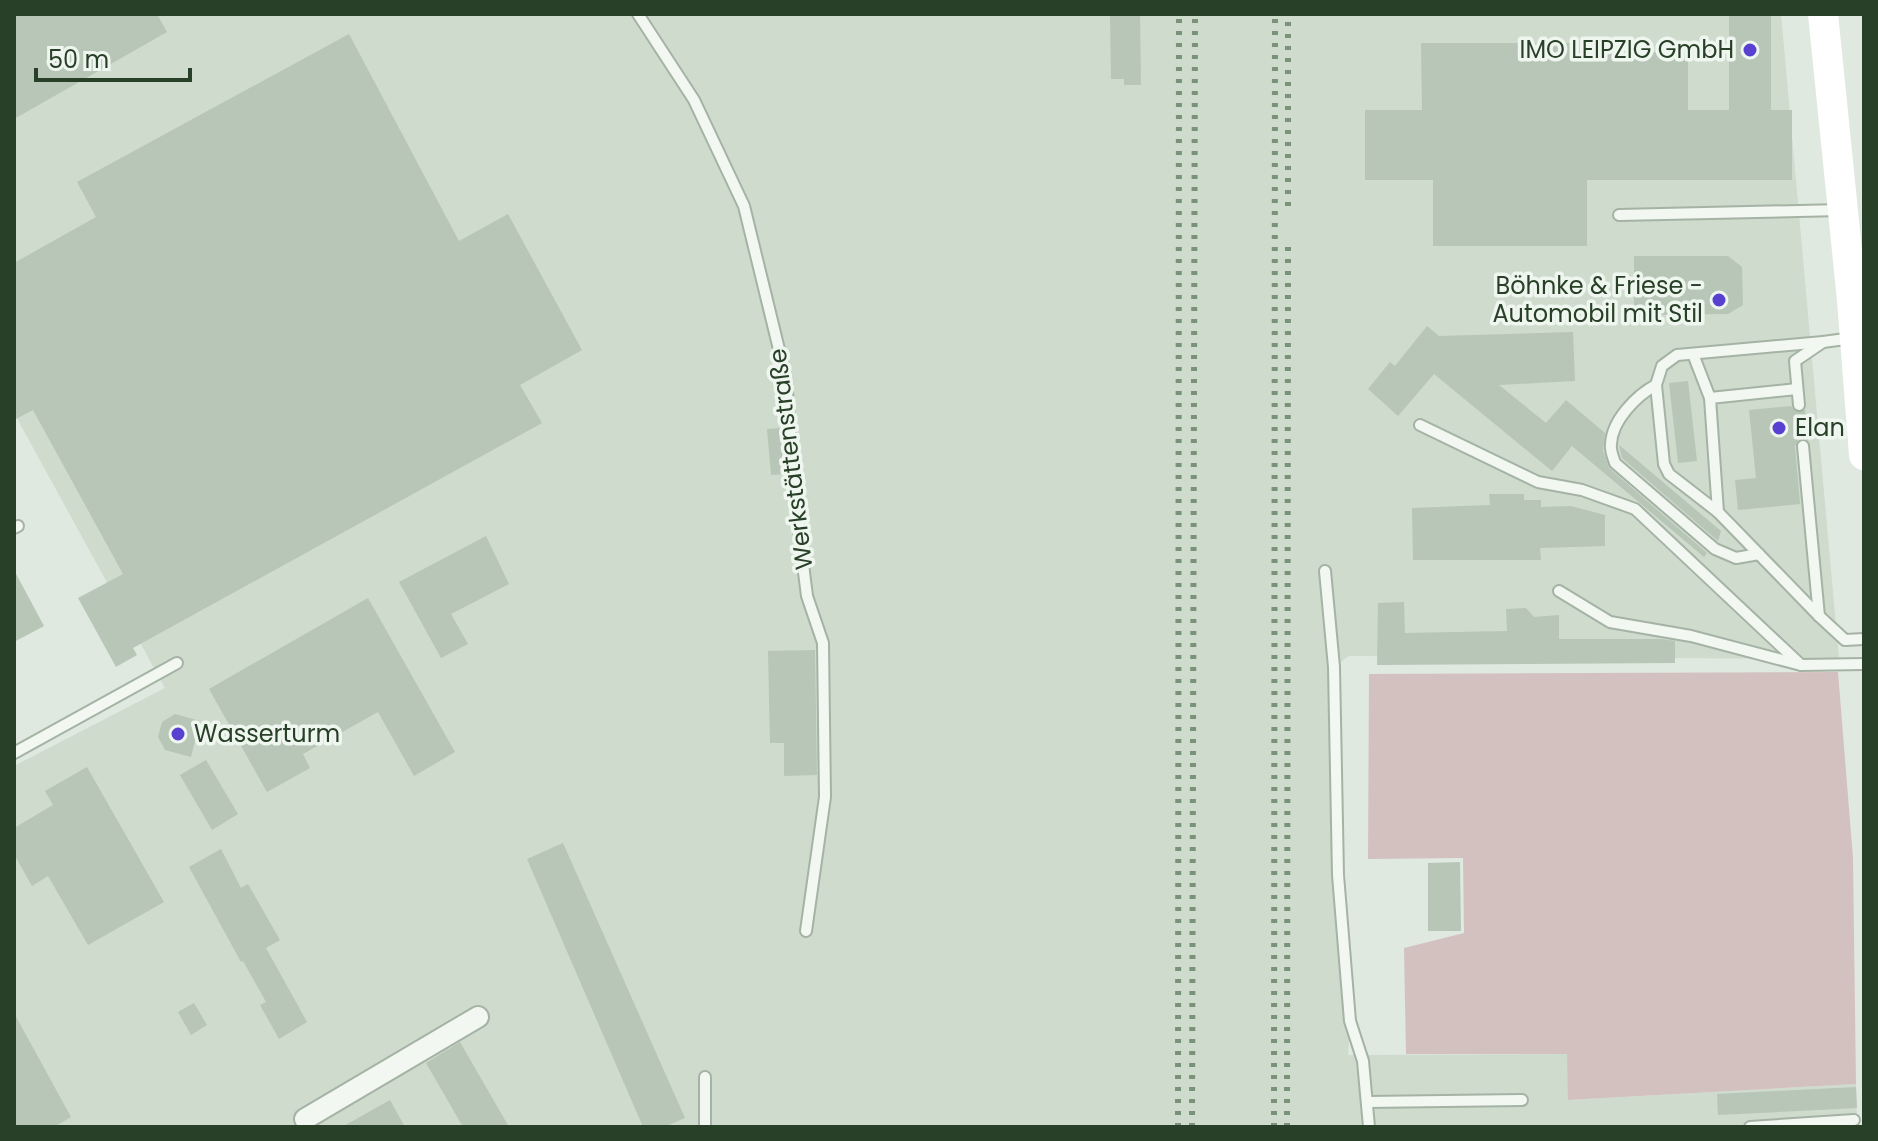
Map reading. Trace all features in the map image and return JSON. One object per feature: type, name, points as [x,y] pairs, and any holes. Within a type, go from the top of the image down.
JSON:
[{"type":"main road","points":[[1823,14],[1864,455]]},
{"type":"street","points":[[305,1119],[478,1017]]},
{"type":"lane","name":"Werkstättenstraße","points":[[638,14],[694,100],[744,206],[786,378],[795,501],[807,596],[823,643],[825,797],[806,931]]},
{"type":"lane","points":[[1619,215],[1843,210]]},
{"type":"lane","points":[[1855,338],[1677,355],[1662,366],[1656,385],[1664,464],[1669,474],[1718,512],[1845,640],[1864,639]]},
{"type":"lane","points":[[1799,405],[1795,361],[1823,342]]},
{"type":"lane","points":[[1693,354],[1710,398],[1718,512]]},
{"type":"lane","points":[[1656,385],[1642,392],[1613,431],[1610,446],[1615,463],[1715,549],[1736,558],[1759,554]]},
{"type":"lane","points":[[1710,398],[1797,389]]},
{"type":"lane","points":[[1420,425],[1538,482],[1582,490],[1635,509],[1801,665]]},
{"type":"lane","points":[[1803,446],[1819,616]]},
{"type":"lane","points":[[1325,571],[1334,667],[1338,875],[1350,1021],[1363,1061],[1369,1127]]},
{"type":"lane","points":[[1559,591],[1610,622],[1691,636],[1801,665],[1864,664]]},
{"type":"lane","points":[[14,753],[177,663]]},
{"type":"lane","points":[[705,1077],[705,1127]]},
{"type":"lane","points":[[1367,1102],[1522,1100]]},
{"type":"lane","points":[[1750,1127],[1854,1120]]},
{"type":"shaded area","points":[[14,14],[1781,14],[1839,659],[1349,656],[1334,667],[1338,875],[1350,1021],[1348,1055],[1568,1054],[1569,1100],[1856,1084],[1857,1127],[14,1127],[14,766],[165,688],[14,413]]},
{"type":"shaded area","points":[[1838,672],[1853,858],[1856,1084],[1568,1100],[1567,1054],[1406,1054],[1404,948],[1464,933],[1463,858],[1368,859],[1369,674]]},
{"type":"building","points":[[14,14],[157,14],[167,32],[14,119]]},
{"type":"building","points":[[1110,14],[1140,14],[1141,85],[1124,85],[1124,79],[1111,79]]},
{"type":"building","points":[[1729,14],[1771,14],[1771,110],[1792,110],[1792,180],[1587,180],[1587,246],[1433,246],[1433,180],[1365,180],[1365,110],[1422,110],[1421,43],[1574,43],[1574,52],[1688,52],[1688,110],[1729,110]]},
{"type":"building","points":[[349,34],[459,241],[508,214],[582,350],[520,385],[542,423],[133,648],[137,655],[116,667],[78,598],[123,574],[33,410],[14,420],[14,263],[96,217],[77,182]]},
{"type":"building","points":[[1634,256],[1728,256],[1742,267],[1743,305],[1728,314],[1634,315]]},
{"type":"building","points":[[1427,326],[1439,336],[1573,332],[1575,381],[1499,385],[1546,423],[1566,400],[1605,433],[1603,450],[1609,468],[1707,553],[1704,557],[1572,446],[1552,471],[1434,374],[1398,416],[1368,389],[1390,362],[1395,366]]},
{"type":"building","points":[[1688,381],[1697,461],[1678,463],[1669,383]]},
{"type":"building","points":[[1791,406],[1796,412],[1805,410],[1808,440],[1799,439],[1795,446],[1800,504],[1738,510],[1735,480],[1756,478],[1749,410]]},
{"type":"building","points":[[782,428],[785,474],[771,475],[767,429]]},
{"type":"building","points":[[1619,445],[1721,531],[1718,541],[1622,458]]},
{"type":"building","points":[[1489,494],[1524,494],[1524,500],[1541,500],[1541,507],[1571,506],[1605,515],[1605,546],[1540,548],[1541,560],[1413,560],[1412,508],[1490,505]]},
{"type":"building","points":[[486,536],[509,584],[451,614],[468,644],[441,658],[399,582]]},
{"type":"building","points":[[14,570],[44,626],[14,642]]},
{"type":"building","points":[[368,598],[455,752],[414,776],[378,712],[303,754],[310,768],[267,792],[209,689]]},
{"type":"building","points":[[1404,602],[1405,633],[1507,631],[1506,609],[1526,608],[1534,617],[1559,615],[1559,639],[1675,641],[1675,663],[1377,665],[1378,603]]},
{"type":"building","points":[[815,650],[817,775],[784,776],[784,743],[770,743],[768,651]]},
{"type":"building","name":"Wasserturm","points":[[175,714],[200,721],[191,757],[165,750],[158,737],[162,722]]},
{"type":"building","points":[[206,760],[238,814],[212,830],[180,775]]},
{"type":"building","points":[[87,767],[164,902],[88,945],[48,876],[32,886],[14,854],[14,828],[53,805],[45,791]]},
{"type":"building","points":[[563,843],[685,1118],[664,1127],[643,1127],[527,859]]},
{"type":"building","points":[[221,849],[241,888],[248,884],[280,940],[266,948],[307,1022],[279,1039],[260,1005],[266,1002],[189,867]]},
{"type":"building","points":[[1460,862],[1461,931],[1428,931],[1428,863]]},
{"type":"building","points":[[194,1003],[207,1025],[191,1035],[178,1012]]},
{"type":"building","points":[[14,1013],[71,1117],[54,1127],[14,1127]]},
{"type":"building","points":[[460,1042],[509,1127],[463,1127],[426,1063]]},
{"type":"building","points":[[1856,1087],[1857,1108],[1718,1115],[1717,1094]]},
{"type":"building","points":[[390,1100],[405,1127],[342,1127]]},
{"type":"railway","points":[[1178,1127],[1179,14]]},
{"type":"railway","points":[[1192,1127],[1195,14]]},
{"type":"railway","points":[[1274,1127],[1275,14]]},
{"type":"railway","points":[[1288,14],[1288,206]]},
{"type":"railway","points":[[1287,1127],[1288,246]]},
{"type":"place","name":"IMO LEIPZIG GmbH","points":[[1750,50]]},
{"type":"place","name":"Böhnke & Friese - Automobil mit Stil","points":[[1719,300]]},
{"type":"place","name":"Elan","points":[[1779,428]]},
{"type":"place","name":"Wasserturm","points":[[178,734]]}]
